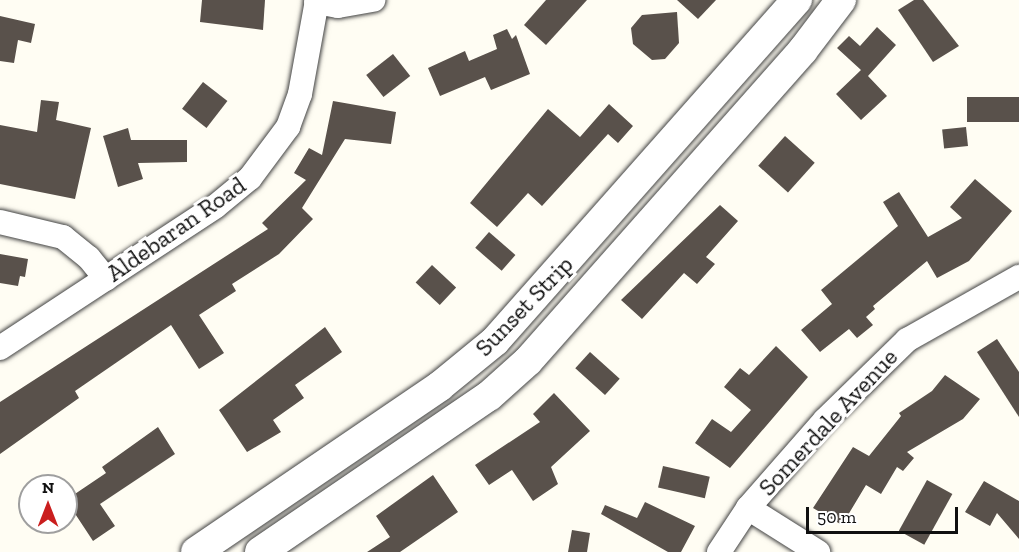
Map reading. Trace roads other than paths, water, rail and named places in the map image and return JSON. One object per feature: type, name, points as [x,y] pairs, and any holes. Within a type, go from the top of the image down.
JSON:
[{"type":"street","points":[[317,1],[338,6],[373,0]]},
{"type":"street","name":"Sunset Strip","points":[[196,552],[440,386],[495,341],[797,0]]},
{"type":"street","name":"Sunset Strip","points":[[261,552],[489,396],[528,361],[803,50],[841,0]]},
{"type":"street","name":"Aldebaran Road","points":[[0,348],[216,206],[271,154],[288,127],[300,94],[317,1]]},
{"type":"street","points":[[0,222],[63,237],[89,258],[106,279]]},
{"type":"street","name":"Somerdale Avenue","points":[[719,552],[748,508],[825,420],[907,340],[1019,277]]},
{"type":"street","points":[[748,508],[819,552]]}]
